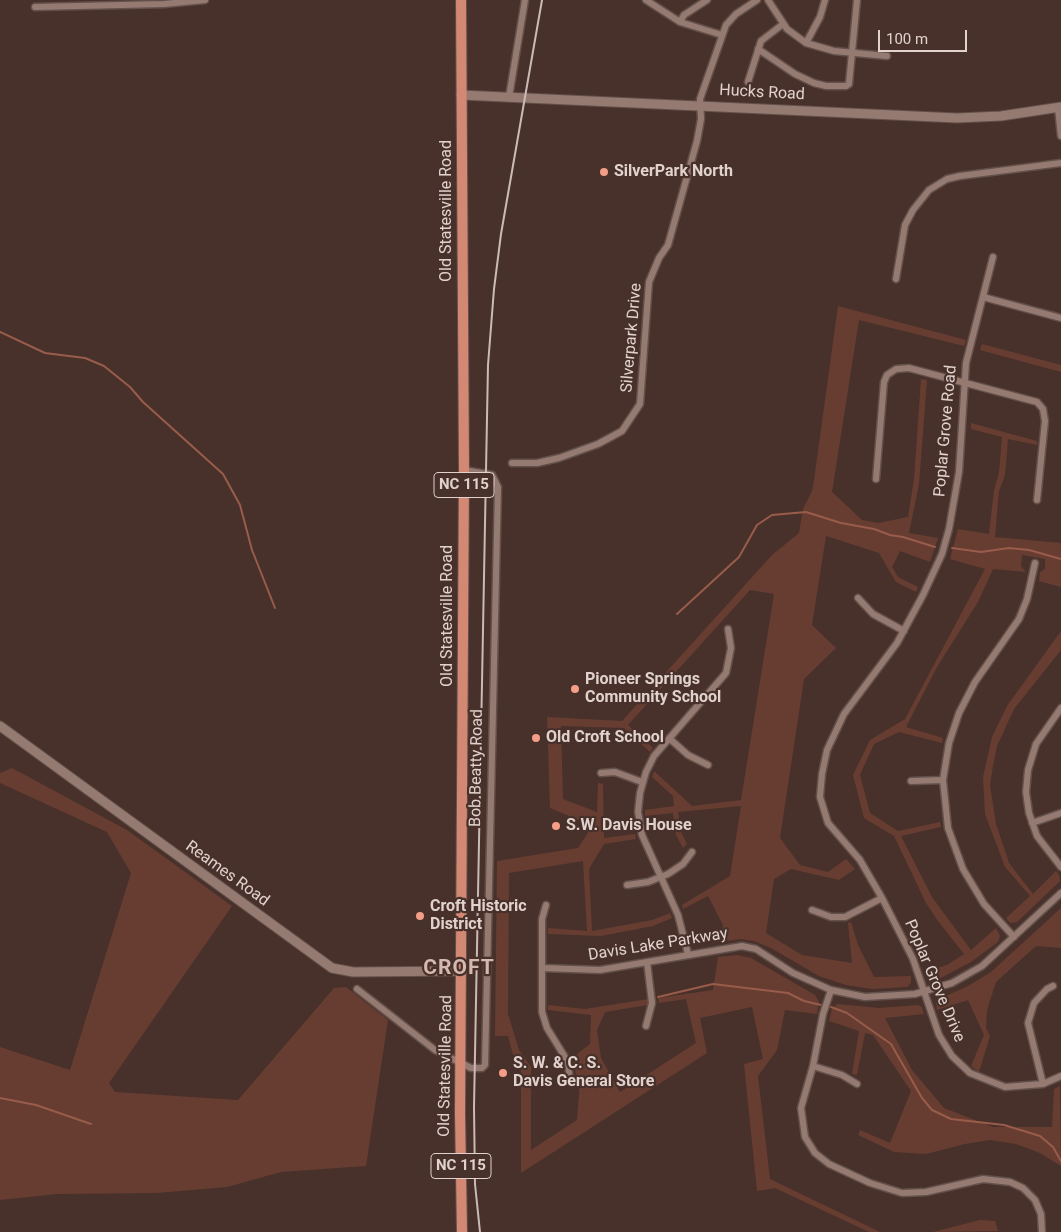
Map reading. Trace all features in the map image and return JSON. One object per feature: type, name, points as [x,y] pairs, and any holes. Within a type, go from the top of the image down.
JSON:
[{"type":"main road","name":"Old Statesville Road","points":[[461,0],[464,470],[462,1232]]},
{"type":"main road","name":"Hucks Road","points":[[461,95],[957,118],[1001,116],[1059,107]]},
{"type":"main road","name":"Reames Road","points":[[0,726],[327,965],[341,971],[352,972],[462,971]]},
{"type":"street","points":[[35,8],[164,4],[205,0]]},
{"type":"street","points":[[510,97],[525,0]]},
{"type":"street","points":[[646,0],[680,22],[722,35]]},
{"type":"street","points":[[680,22],[684,15],[707,0]]},
{"type":"street","name":"Silverpark Drive","points":[[512,464],[559,458],[598,444],[622,431],[640,404],[649,282],[668,245],[697,141],[701,119],[699,105],[722,35],[730,20],[757,0]]},
{"type":"street","points":[[768,0],[784,24],[806,43],[826,49],[851,53],[888,56]]},
{"type":"street","points":[[806,43],[820,17],[825,0]]},
{"type":"street","points":[[758,48],[795,74],[826,86],[846,86],[849,84],[857,0]]},
{"type":"street","points":[[748,82],[758,48],[762,41],[784,24]]},
{"type":"street","points":[[1059,107],[1061,136]]},
{"type":"street","points":[[896,279],[905,225],[913,210],[930,190],[947,179],[960,176],[1061,162]]},
{"type":"street","name":"Poplar Grove Road","points":[[904,632],[933,576],[949,529],[961,455],[963,382],[993,256]]},
{"type":"street","points":[[983,297],[1061,318]]},
{"type":"street","points":[[876,479],[884,382],[887,375],[896,368],[909,368],[1037,402],[1042,409],[1045,421],[1037,500]]},
{"type":"street","name":"Bob Beatty Road","points":[[461,1064],[471,1068],[482,1068],[486,1062],[488,886],[498,486],[495,479],[489,474],[464,470]]},
{"type":"street","points":[[1014,937],[984,904],[962,869],[948,828],[943,780],[949,743],[959,713],[976,682],[1019,619],[1027,599],[1035,563]]},
{"type":"street","points":[[858,598],[873,614],[904,632]]},
{"type":"street","points":[[688,954],[678,915],[639,823],[638,803],[642,782],[654,756],[726,673],[731,648],[728,629]]},
{"type":"street","name":"Poplar Grove Drive","points":[[904,632],[844,714],[828,750],[820,788],[821,805],[828,823],[860,860],[882,898],[913,959],[946,1048],[959,1064],[970,1073],[1004,1086],[1016,1088],[1043,1084],[1061,1076]]},
{"type":"street","points":[[1061,708],[1041,734],[1031,757],[1026,792],[1032,823],[1043,846],[1061,867]]},
{"type":"street","points":[[670,739],[688,755],[708,765]]},
{"type":"street","points":[[601,773],[615,772],[642,782]]},
{"type":"street","points":[[911,780],[943,780]]},
{"type":"street","points":[[1032,823],[1061,813]]},
{"type":"street","points":[[627,884],[648,882],[661,877],[683,864],[692,852]]},
{"type":"street","name":"Davis Lake Parkway","points":[[542,968],[600,970],[732,946],[750,947],[801,977],[831,990],[865,997],[884,997],[925,992],[952,983],[982,966],[1061,893]]},
{"type":"street","points":[[812,910],[831,917],[845,917],[882,898]]},
{"type":"street","points":[[546,905],[542,919],[544,1021],[568,1062],[570,1083]]},
{"type":"street","points":[[646,1026],[652,1002],[647,962]]},
{"type":"street","points":[[1043,1084],[1028,1023],[1034,1002],[1046,989],[1053,986]]},
{"type":"street","points":[[357,989],[418,1039],[461,1064]]},
{"type":"street","points":[[831,990],[823,1014],[814,1066],[802,1100],[801,1120],[807,1142],[821,1158],[870,1183],[902,1193],[926,1192],[983,1179],[1010,1182],[1023,1188],[1035,1200],[1041,1214],[1042,1232]]},
{"type":"street","points":[[814,1066],[842,1075],[857,1084]]},
{"type":"shaded area","points":[[838,306],[966,340],[964,346],[859,320],[832,492],[862,520],[878,523],[908,517],[914,479],[921,379],[927,380],[919,484],[909,533],[938,538],[930,562],[900,551],[892,567],[898,577],[918,587],[916,592],[896,582],[879,553],[826,536],[812,625],[836,648],[804,679],[780,838],[800,865],[828,872],[846,859],[855,869],[839,880],[791,869],[774,879],[766,933],[802,955],[852,963],[848,923],[851,922],[858,945],[874,977],[911,976],[911,983],[907,987],[872,989],[846,985],[819,976],[771,948],[754,941],[741,939],[720,942],[723,925],[708,896],[683,909],[682,905],[730,876],[741,806],[678,812],[681,832],[687,844],[683,848],[676,835],[673,813],[645,816],[645,810],[674,806],[673,796],[652,777],[654,771],[692,806],[741,800],[774,594],[750,590],[628,725],[653,748],[650,752],[624,728],[561,726],[563,799],[597,812],[598,783],[603,784],[604,838],[635,834],[636,839],[604,844],[589,869],[592,931],[652,920],[670,913],[672,918],[653,926],[601,936],[548,934],[548,928],[587,931],[583,861],[509,873],[508,1014],[519,1050],[531,1067],[531,1150],[577,1120],[580,1081],[572,1058],[590,1044],[591,1015],[548,1010],[548,1005],[585,1009],[648,999],[648,1005],[605,1012],[597,1030],[601,1058],[620,1092],[696,1043],[686,999],[659,1003],[658,998],[713,990],[718,957],[737,955],[751,958],[815,995],[819,1002],[817,1014],[785,1010],[777,1050],[758,1076],[770,1179],[880,1232],[869,1232],[775,1188],[757,1191],[744,1064],[763,1059],[752,1007],[700,1018],[707,1053],[521,1173],[521,1067],[514,1058],[508,1036],[495,1036],[497,861],[578,848],[588,833],[586,823],[550,808],[547,717],[622,721],[772,555],[799,533],[803,509],[812,491],[814,480]]},
{"type":"shaded area","points":[[982,344],[1061,365],[1061,372],[980,350]]},
{"type":"shaded area","points":[[971,423],[1037,441],[1037,445],[1008,439],[1005,475],[999,491],[995,537],[1061,543],[1061,587],[1039,581],[1040,572],[1045,569],[1045,559],[1022,555],[1021,566],[1026,572],[993,569],[978,602],[937,667],[906,727],[943,738],[942,743],[899,732],[874,744],[860,775],[870,813],[898,831],[940,822],[941,827],[901,836],[932,897],[971,950],[996,928],[1000,936],[998,942],[971,962],[937,980],[931,978],[927,971],[947,965],[964,954],[926,903],[894,836],[864,818],[853,775],[870,740],[905,719],[985,569],[950,559],[958,529],[989,534],[994,490],[999,473],[1002,437],[971,429]]},
{"type":"shaded area","points":[[1061,631],[1061,650],[1014,709],[997,746],[993,766],[990,785],[996,824],[1009,863],[1033,894],[1056,871],[1060,881],[1017,922],[1010,923],[1006,918],[1030,896],[1005,867],[985,814],[983,777],[992,737],[1007,706]]},
{"type":"shaded area","points":[[12,768],[127,830],[232,906],[109,1083],[115,1092],[238,1100],[334,988],[346,987],[388,1020],[366,1166],[281,1172],[227,1187],[157,1193],[57,1194],[0,1200],[0,1047],[70,1070],[131,873],[107,832],[0,783],[0,773]]},
{"type":"shaded area","points":[[1061,908],[1061,948],[1036,946],[996,982],[987,1010],[986,1028],[990,1036],[979,1072],[971,1066],[984,1035],[968,1000],[937,1010],[936,1003],[939,999],[968,986],[991,972]]},
{"type":"shaded area","points":[[837,1004],[879,1008],[918,1005],[922,1007],[924,1014],[885,1018],[912,1070],[944,1108],[993,1127],[1052,1127],[1054,1089],[1060,1086],[1061,1166],[1040,1153],[1016,1144],[990,1140],[926,1154],[894,1152],[858,1135],[860,1130],[890,1143],[911,1091],[873,1035],[865,1033],[857,1075],[852,1074],[859,1031],[829,1021],[832,1009]]},
{"type":"shaded area","points":[[980,1220],[995,1221],[998,1231],[933,1232]]},
{"type":"waterway","points":[[0,332],[45,353],[85,358],[104,366],[130,387],[143,402],[223,474],[240,505],[252,550],[275,608]]},
{"type":"waterway","points":[[677,614],[739,557],[757,525],[772,515],[806,512],[935,547]]},
{"type":"waterway","points":[[952,548],[981,552],[1009,548],[1029,550],[1061,559]]},
{"type":"waterway","points":[[658,997],[713,984],[788,993],[804,1001],[821,1005]]},
{"type":"waterway","points":[[831,1007],[847,1013],[891,1044],[922,1098],[932,1110],[951,1119],[1004,1125],[1040,1136],[1053,1147],[1061,1161]]},
{"type":"waterway","points":[[0,1098],[36,1105],[91,1124]]},
{"type":"railway","points":[[480,1232],[475,1184],[474,1107],[488,365],[494,289],[501,234],[542,0]]},
{"type":"place","name":"SilverPark North","points":[[604,172]]},
{"type":"place","name":"Pioneer Springs Community School","points":[[575,689]]},
{"type":"place","name":"Old Croft School","points":[[536,738]]},
{"type":"place","name":"S.W. Davis House","points":[[556,826]]},
{"type":"place","name":"Croft Historic District","points":[[420,916]]},
{"type":"place","name":"S. W. & C. S. Davis General Store","points":[[503,1073]]},
{"type":"district","name":"CROFT","points":[[459,969]]}]
